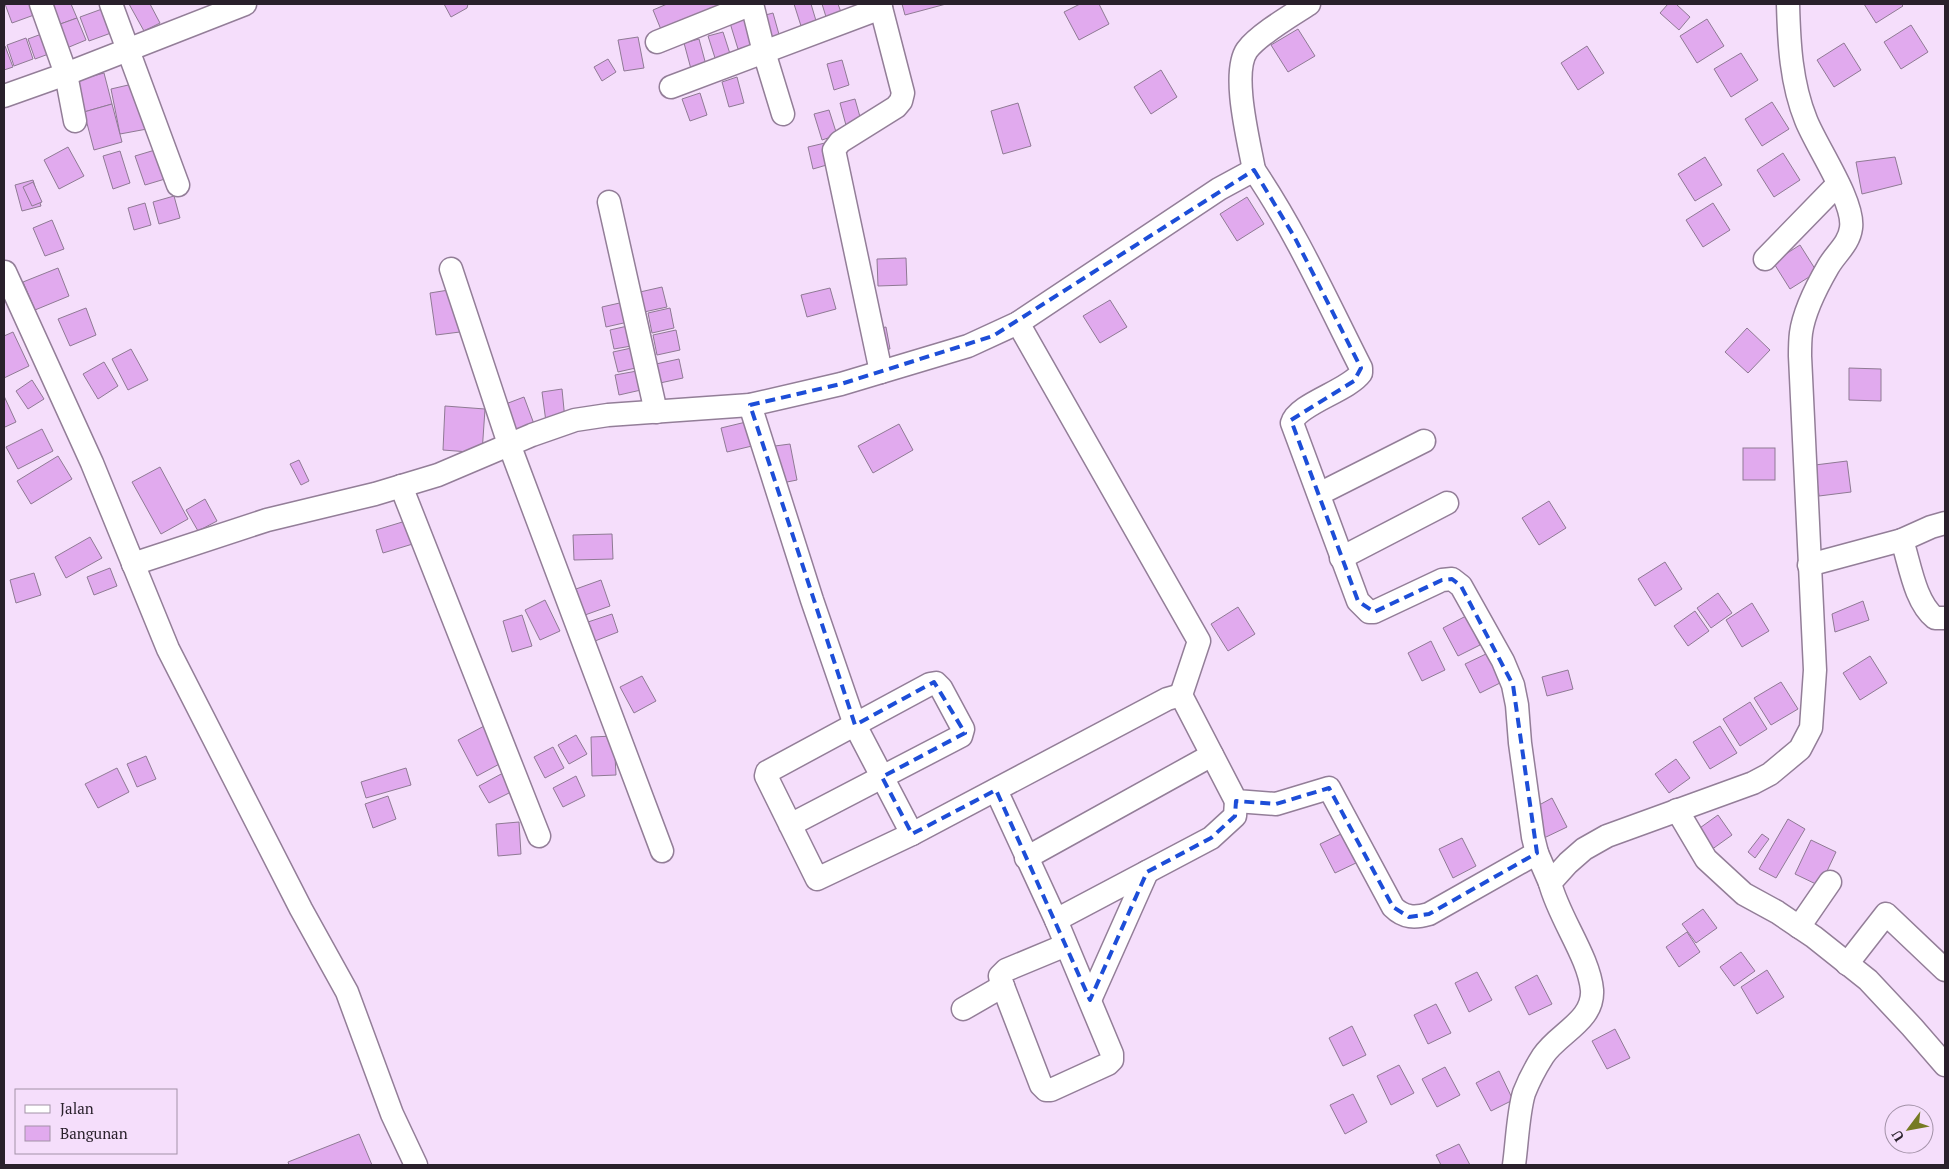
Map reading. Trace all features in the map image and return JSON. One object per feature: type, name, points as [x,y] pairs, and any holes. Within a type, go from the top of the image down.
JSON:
[{"type":"street","points":[[41,4],[66,74],[75,121]]},
{"type":"street","points":[[111,4],[178,185]]},
{"type":"street","points":[[4,96],[129,50],[245,4]]},
{"type":"street","points":[[657,42],[752,4],[783,114]]},
{"type":"street","points":[[1309,4],[1260,38],[1248,49],[1242,59],[1240,70],[1245,123],[1254,170],[1273,198],[1295,238],[1361,368],[1361,373],[1354,381],[1302,411],[1293,418],[1292,422],[1358,601],[1369,612],[1381,610],[1442,580],[1452,579],[1461,586],[1504,661],[1513,685],[1517,705],[1526,789],[1537,853],[1554,897],[1588,971],[1592,991],[1589,1006],[1582,1018],[1545,1053],[1533,1073],[1524,1095],[1514,1165]]},
{"type":"street","points":[[1550,883],[1584,849],[1607,836],[1753,783],[1770,774],[1800,749],[1811,728],[1815,670],[1800,356],[1801,332],[1808,309],[1829,265],[1844,247],[1851,228],[1849,207],[1806,121],[1799,99],[1789,43],[1788,4]]},
{"type":"street","points":[[671,87],[881,6],[903,97],[896,107],[840,142],[834,150],[880,372]]},
{"type":"street","points":[[133,564],[267,520],[375,494],[438,475],[509,444],[575,420],[608,415],[750,405],[812,391],[968,346],[1018,323],[1220,189],[1254,170]]},
{"type":"street","points":[[1765,259],[1838,184]]},
{"type":"street","points":[[609,202],[656,412]]},
{"type":"street","points":[[451,269],[509,444],[662,852]]},
{"type":"street","points":[[4,271],[92,463],[168,649],[293,892],[347,992],[392,1114],[416,1165]]},
{"type":"street","points":[[1018,323],[1199,641],[1181,695],[1236,801],[1235,816],[1211,838],[1056,920]]},
{"type":"street","points":[[750,405],[812,600],[855,725],[912,834]]},
{"type":"street","points":[[1319,494],[1424,441]]},
{"type":"street","points":[[401,486],[539,836]]},
{"type":"street","points":[[1342,558],[1447,502]]},
{"type":"street","points":[[1809,565],[1902,540],[1945,523]]},
{"type":"street","points":[[1902,540],[1921,603],[1927,612],[1935,618],[1945,618]]},
{"type":"street","points":[[790,825],[961,736],[963,729],[941,688],[936,684],[930,684],[767,772],[766,776],[790,825],[817,879],[912,834],[1167,699],[1181,695]]},
{"type":"street","points":[[1026,858],[1212,755]]},
{"type":"street","points":[[1236,801],[1276,804],[1329,788],[1393,907],[1399,913],[1409,916],[1420,917],[1430,914],[1537,853]]},
{"type":"street","points":[[996,790],[1056,920],[1112,1054],[1112,1060],[1108,1064],[1051,1090],[1046,1090],[1041,1085],[1000,976],[1006,970],[1066,945]]},
{"type":"street","points":[[1676,810],[1706,859],[1744,894],[1777,912],[1799,927],[1868,980],[1945,1065]]},
{"type":"street","points":[[1090,1000],[1147,872]]},
{"type":"street","points":[[1799,927],[1830,882]]},
{"type":"street","points":[[1848,964],[1886,914],[1945,970]]},
{"type":"street","points":[[963,1010],[1003,986]]},
{"type":"highlighted area","points":[[1254,170],[1295,238],[1361,368],[1354,381],[1291,420],[1358,601],[1374,612],[1442,580],[1452,579],[1461,586],[1513,685],[1537,853],[1429,914],[1409,917],[1393,907],[1329,788],[1276,804],[1236,801],[1235,816],[1211,838],[1147,872],[1090,1000],[996,790],[912,834],[882,777],[965,733],[934,682],[855,725],[750,405],[841,384],[993,336]]},
{"type":"building","points":[[5,4],[30,4],[34,15],[12,23]]},
{"type":"building","points":[[43,4],[71,4],[77,18],[52,27]]},
{"type":"building","points":[[129,4],[150,4],[160,23],[144,31]]},
{"type":"building","points":[[444,4],[468,4],[467,8],[451,17]]},
{"type":"building","points":[[667,4],[730,4],[662,32],[653,10]]},
{"type":"building","points":[[794,4],[811,4],[817,24],[802,29]]},
{"type":"building","points":[[822,4],[838,4],[842,15],[827,20]]},
{"type":"building","points":[[902,4],[946,4],[905,15]]},
{"type":"building","points":[[1080,4],[1099,4],[1109,24],[1079,40],[1064,12]]},
{"type":"building","points":[[1668,4],[1676,4],[1690,17],[1679,30],[1660,13]]},
{"type":"building","points":[[1864,4],[1901,4],[1903,6],[1876,23]]},
{"type":"building","points":[[102,9],[111,33],[89,41],[80,17]]},
{"type":"building","points":[[773,13],[780,38],[765,42],[758,17]]},
{"type":"building","points":[[77,18],[86,40],[62,50],[52,27]]},
{"type":"building","points":[[745,19],[753,45],[738,49],[730,23]]},
{"type":"building","points":[[1707,19],[1724,46],[1697,63],[1680,36]]},
{"type":"building","points":[[1911,25],[1928,52],[1901,69],[1884,42]]},
{"type":"building","points":[[1298,29],[1315,56],[1288,72],[1271,45]]},
{"type":"building","points":[[47,32],[54,52],[35,59],[28,39]]},
{"type":"building","points":[[723,32],[731,57],[716,61],[708,36]]},
{"type":"building","points":[[638,37],[644,68],[624,71],[618,40]]},
{"type":"building","points":[[26,38],[33,59],[14,66],[7,45]]},
{"type":"building","points":[[699,39],[706,65],[691,69],[684,43]]},
{"type":"building","points":[[1844,43],[1861,70],[1834,87],[1817,60]]},
{"type":"building","points":[[1587,46],[1604,73],[1578,90],[1561,63]]},
{"type":"building","points":[[4,47],[13,67],[4,70]]},
{"type":"building","points":[[1741,53],[1758,80],[1731,97],[1714,69]]},
{"type":"building","points":[[608,59],[616,72],[602,81],[594,67]]},
{"type":"building","points":[[842,60],[849,85],[834,90],[827,64]]},
{"type":"building","points":[[1161,70],[1177,97],[1151,114],[1134,87]]},
{"type":"building","points":[[104,73],[112,104],[84,112],[75,81]]},
{"type":"building","points":[[737,77],[744,103],[729,107],[722,82]]},
{"type":"building","points":[[137,83],[147,129],[120,134],[111,89]]},
{"type":"building","points":[[700,93],[707,115],[690,121],[682,99]]},
{"type":"building","points":[[855,99],[862,124],[847,129],[840,103]]},
{"type":"building","points":[[1772,102],[1789,129],[1762,146],[1745,119]]},
{"type":"building","points":[[1018,103],[1031,146],[1003,154],[991,111]]},
{"type":"building","points":[[112,104],[122,142],[94,150],[84,112]]},
{"type":"building","points":[[829,110],[837,135],[822,140],[814,114]]},
{"type":"building","points":[[825,143],[830,164],[813,169],[808,147]]},
{"type":"building","points":[[68,147],[84,176],[59,189],[44,160]]},
{"type":"building","points":[[155,150],[165,179],[145,185],[135,156]]},
{"type":"building","points":[[120,151],[130,183],[113,189],[103,156]]},
{"type":"building","points":[[1783,153],[1800,180],[1774,197],[1757,170]]},
{"type":"building","points":[[1705,157],[1722,185],[1695,201],[1678,174]]},
{"type":"building","points":[[1895,157],[1902,184],[1862,194],[1856,162]]},
{"type":"building","points":[[33,180],[41,206],[22,211],[15,185]]},
{"type":"building","points":[[33,182],[42,202],[32,206],[23,187]]},
{"type":"building","points":[[174,196],[180,218],[159,224],[153,202]]},
{"type":"building","points":[[1247,197],[1264,224],[1237,241],[1220,214]]},
{"type":"building","points":[[145,203],[151,225],[134,230],[128,208]]},
{"type":"building","points":[[1713,203],[1730,230],[1703,247],[1686,220]]},
{"type":"building","points":[[52,220],[64,249],[45,256],[33,228]]},
{"type":"building","points":[[1800,245],[1817,272],[1790,289],[1773,262]]},
{"type":"building","points":[[906,258],[907,285],[878,286],[877,259]]},
{"type":"building","points":[[58,268],[69,296],[35,310],[23,282]]},
{"type":"building","points":[[662,287],[667,307],[644,312],[640,292]]},
{"type":"building","points":[[830,288],[836,309],[807,317],[801,295]]},
{"type":"building","points":[[455,289],[460,332],[436,335],[430,293]]},
{"type":"building","points":[[1110,300],[1127,327],[1100,343],[1083,316]]},
{"type":"building","points":[[624,302],[628,322],[606,327],[602,307]]},
{"type":"building","points":[[86,308],[96,335],[70,346],[58,319]]},
{"type":"building","points":[[670,308],[674,328],[652,333],[648,313]]},
{"type":"building","points":[[632,325],[637,345],[614,349],[610,330]]},
{"type":"building","points":[[886,327],[890,349],[878,350],[875,329]]},
{"type":"building","points":[[1747,328],[1770,350],[1748,373],[1725,352]]},
{"type":"building","points":[[676,330],[680,350],[657,355],[653,335]]},
{"type":"building","points":[[13,332],[29,366],[4,378],[4,336]]},
{"type":"building","points":[[636,347],[640,367],[618,372],[613,352]]},
{"type":"building","points":[[131,349],[148,380],[128,390],[112,359]]},
{"type":"building","points":[[679,359],[683,378],[660,383],[656,364]]},
{"type":"building","points":[[104,362],[118,386],[98,399],[83,374]]},
{"type":"building","points":[[1849,368],[1881,369],[1881,401],[1849,400]]},
{"type":"building","points":[[637,371],[641,390],[619,395],[615,375]]},
{"type":"building","points":[[32,380],[44,399],[28,409],[16,391]]},
{"type":"building","points":[[562,389],[565,420],[546,422],[542,392]]},
{"type":"building","points":[[4,396],[16,422],[5,427],[4,424]]},
{"type":"building","points":[[524,397],[534,424],[512,431],[503,405]]},
{"type":"building","points":[[445,406],[485,409],[482,453],[443,450]]},
{"type":"building","points":[[746,422],[752,446],[727,452],[721,428]]},
{"type":"building","points":[[899,424],[913,450],[873,473],[858,446]]},
{"type":"building","points":[[42,429],[53,451],[18,469],[6,447]]},
{"type":"building","points":[[790,444],[797,480],[782,483],[775,446]]},
{"type":"building","points":[[1743,448],[1775,448],[1775,480],[1743,480]]},
{"type":"building","points":[[58,456],[72,479],[31,504],[17,481]]},
{"type":"building","points":[[299,460],[309,481],[301,485],[290,464]]},
{"type":"building","points":[[1847,461],[1851,492],[1819,496],[1815,465]]},
{"type":"building","points":[[160,467],[188,519],[161,534],[132,482]]},
{"type":"building","points":[[205,499],[217,521],[198,531],[186,510]]},
{"type":"building","points":[[1549,501],[1566,528],[1539,545],[1522,518]]},
{"type":"building","points":[[409,520],[416,543],[383,553],[376,530]]},
{"type":"building","points":[[612,534],[613,559],[574,560],[573,535]]},
{"type":"building","points":[[90,537],[102,558],[66,578],[55,557]]},
{"type":"building","points":[[1665,562],[1682,589],[1655,606],[1638,579]]},
{"type":"building","points":[[110,568],[117,586],[94,595],[87,577]]},
{"type":"building","points":[[34,573],[41,595],[16,603],[10,580]]},
{"type":"building","points":[[601,580],[610,606],[585,615],[576,589]]},
{"type":"building","points":[[1718,593],[1732,613],[1711,628],[1697,608]]},
{"type":"building","points":[[545,600],[560,631],[540,640],[525,610]]},
{"type":"building","points":[[1863,601],[1869,620],[1835,632],[1832,614]]},
{"type":"building","points":[[1752,603],[1769,631],[1742,647],[1726,620]]},
{"type":"building","points":[[1238,607],[1255,634],[1228,651],[1211,624]]},
{"type":"building","points":[[1695,611],[1709,631],[1688,646],[1674,626]]},
{"type":"building","points":[[612,614],[618,632],[595,641],[588,622]]},
{"type":"building","points":[[522,615],[532,646],[512,652],[503,621]]},
{"type":"building","points":[[1466,616],[1480,645],[1458,656],[1443,628]]},
{"type":"building","points":[[1431,641],[1445,670],[1422,681],[1408,653]]},
{"type":"building","points":[[1488,653],[1502,682],[1480,693],[1465,664]]},
{"type":"building","points":[[1870,656],[1887,683],[1860,700],[1843,673]]},
{"type":"building","points":[[1568,670],[1573,689],[1547,696],[1542,677]]},
{"type":"building","points":[[642,676],[656,701],[634,713],[620,687]]},
{"type":"building","points":[[1781,682],[1798,709],[1771,725],[1754,698]]},
{"type":"building","points":[[1750,702],[1767,729],[1740,746],[1723,719]]},
{"type":"building","points":[[486,725],[505,761],[477,776],[458,740]]},
{"type":"building","points":[[1720,726],[1737,753],[1710,769],[1693,742]]},
{"type":"building","points":[[576,735],[587,754],[569,764],[558,745]]},
{"type":"building","points":[[614,736],[616,775],[592,776],[591,737]]},
{"type":"building","points":[[553,747],[564,768],[545,778],[534,757]]},
{"type":"building","points":[[146,756],[156,779],[137,787],[127,764]]},
{"type":"building","points":[[1676,759],[1690,778],[1669,793],[1655,774]]},
{"type":"building","points":[[117,768],[129,792],[98,808],[85,784]]},
{"type":"building","points":[[406,768],[411,785],[366,798],[361,782]]},
{"type":"building","points":[[503,773],[513,791],[489,803],[479,786]]},
{"type":"building","points":[[576,776],[585,796],[563,807],[553,788]]},
{"type":"building","points":[[388,796],[396,819],[373,828],[365,804]]},
{"type":"building","points":[[1552,798],[1567,827],[1544,838],[1530,810]]},
{"type":"building","points":[[1718,815],[1732,835],[1711,850],[1697,830]]},
{"type":"building","points":[[1788,819],[1805,829],[1776,878],[1759,869]]},
{"type":"building","points":[[519,822],[521,854],[498,856],[496,824]]},
{"type":"building","points":[[1343,833],[1358,862],[1335,873],[1320,844]]},
{"type":"building","points":[[1762,834],[1769,839],[1755,858],[1748,852]]},
{"type":"building","points":[[1462,838],[1476,866],[1453,878],[1439,849]]},
{"type":"building","points":[[1811,840],[1836,852],[1820,886],[1795,874]]},
{"type":"building","points":[[1703,909],[1717,928],[1696,943],[1682,924]]},
{"type":"building","points":[[1687,932],[1700,952],[1679,967],[1666,947]]},
{"type":"building","points":[[1741,952],[1755,971],[1734,986],[1720,967]]},
{"type":"building","points":[[1767,970],[1784,997],[1757,1014],[1741,987]]},
{"type":"building","points":[[1477,972],[1492,1000],[1469,1012],[1455,983]]},
{"type":"building","points":[[1537,975],[1552,1004],[1529,1015],[1515,987]]},
{"type":"building","points":[[1436,1004],[1451,1033],[1428,1044],[1414,1015]]},
{"type":"building","points":[[1352,1026],[1366,1055],[1343,1066],[1329,1038]]},
{"type":"building","points":[[1615,1029],[1630,1058],[1607,1069],[1592,1041]]},
{"type":"building","points":[[1399,1065],[1414,1093],[1391,1105],[1377,1076]]},
{"type":"building","points":[[1445,1067],[1460,1095],[1437,1107],[1422,1079]]},
{"type":"building","points":[[1499,1071],[1513,1100],[1491,1111],[1476,1083]]},
{"type":"building","points":[[1353,1094],[1367,1122],[1345,1134],[1330,1105]]},
{"type":"building","points":[[359,1134],[372,1165],[289,1165],[288,1162]]},
{"type":"building","points":[[1459,1144],[1470,1165],[1441,1165],[1436,1155]]}]
